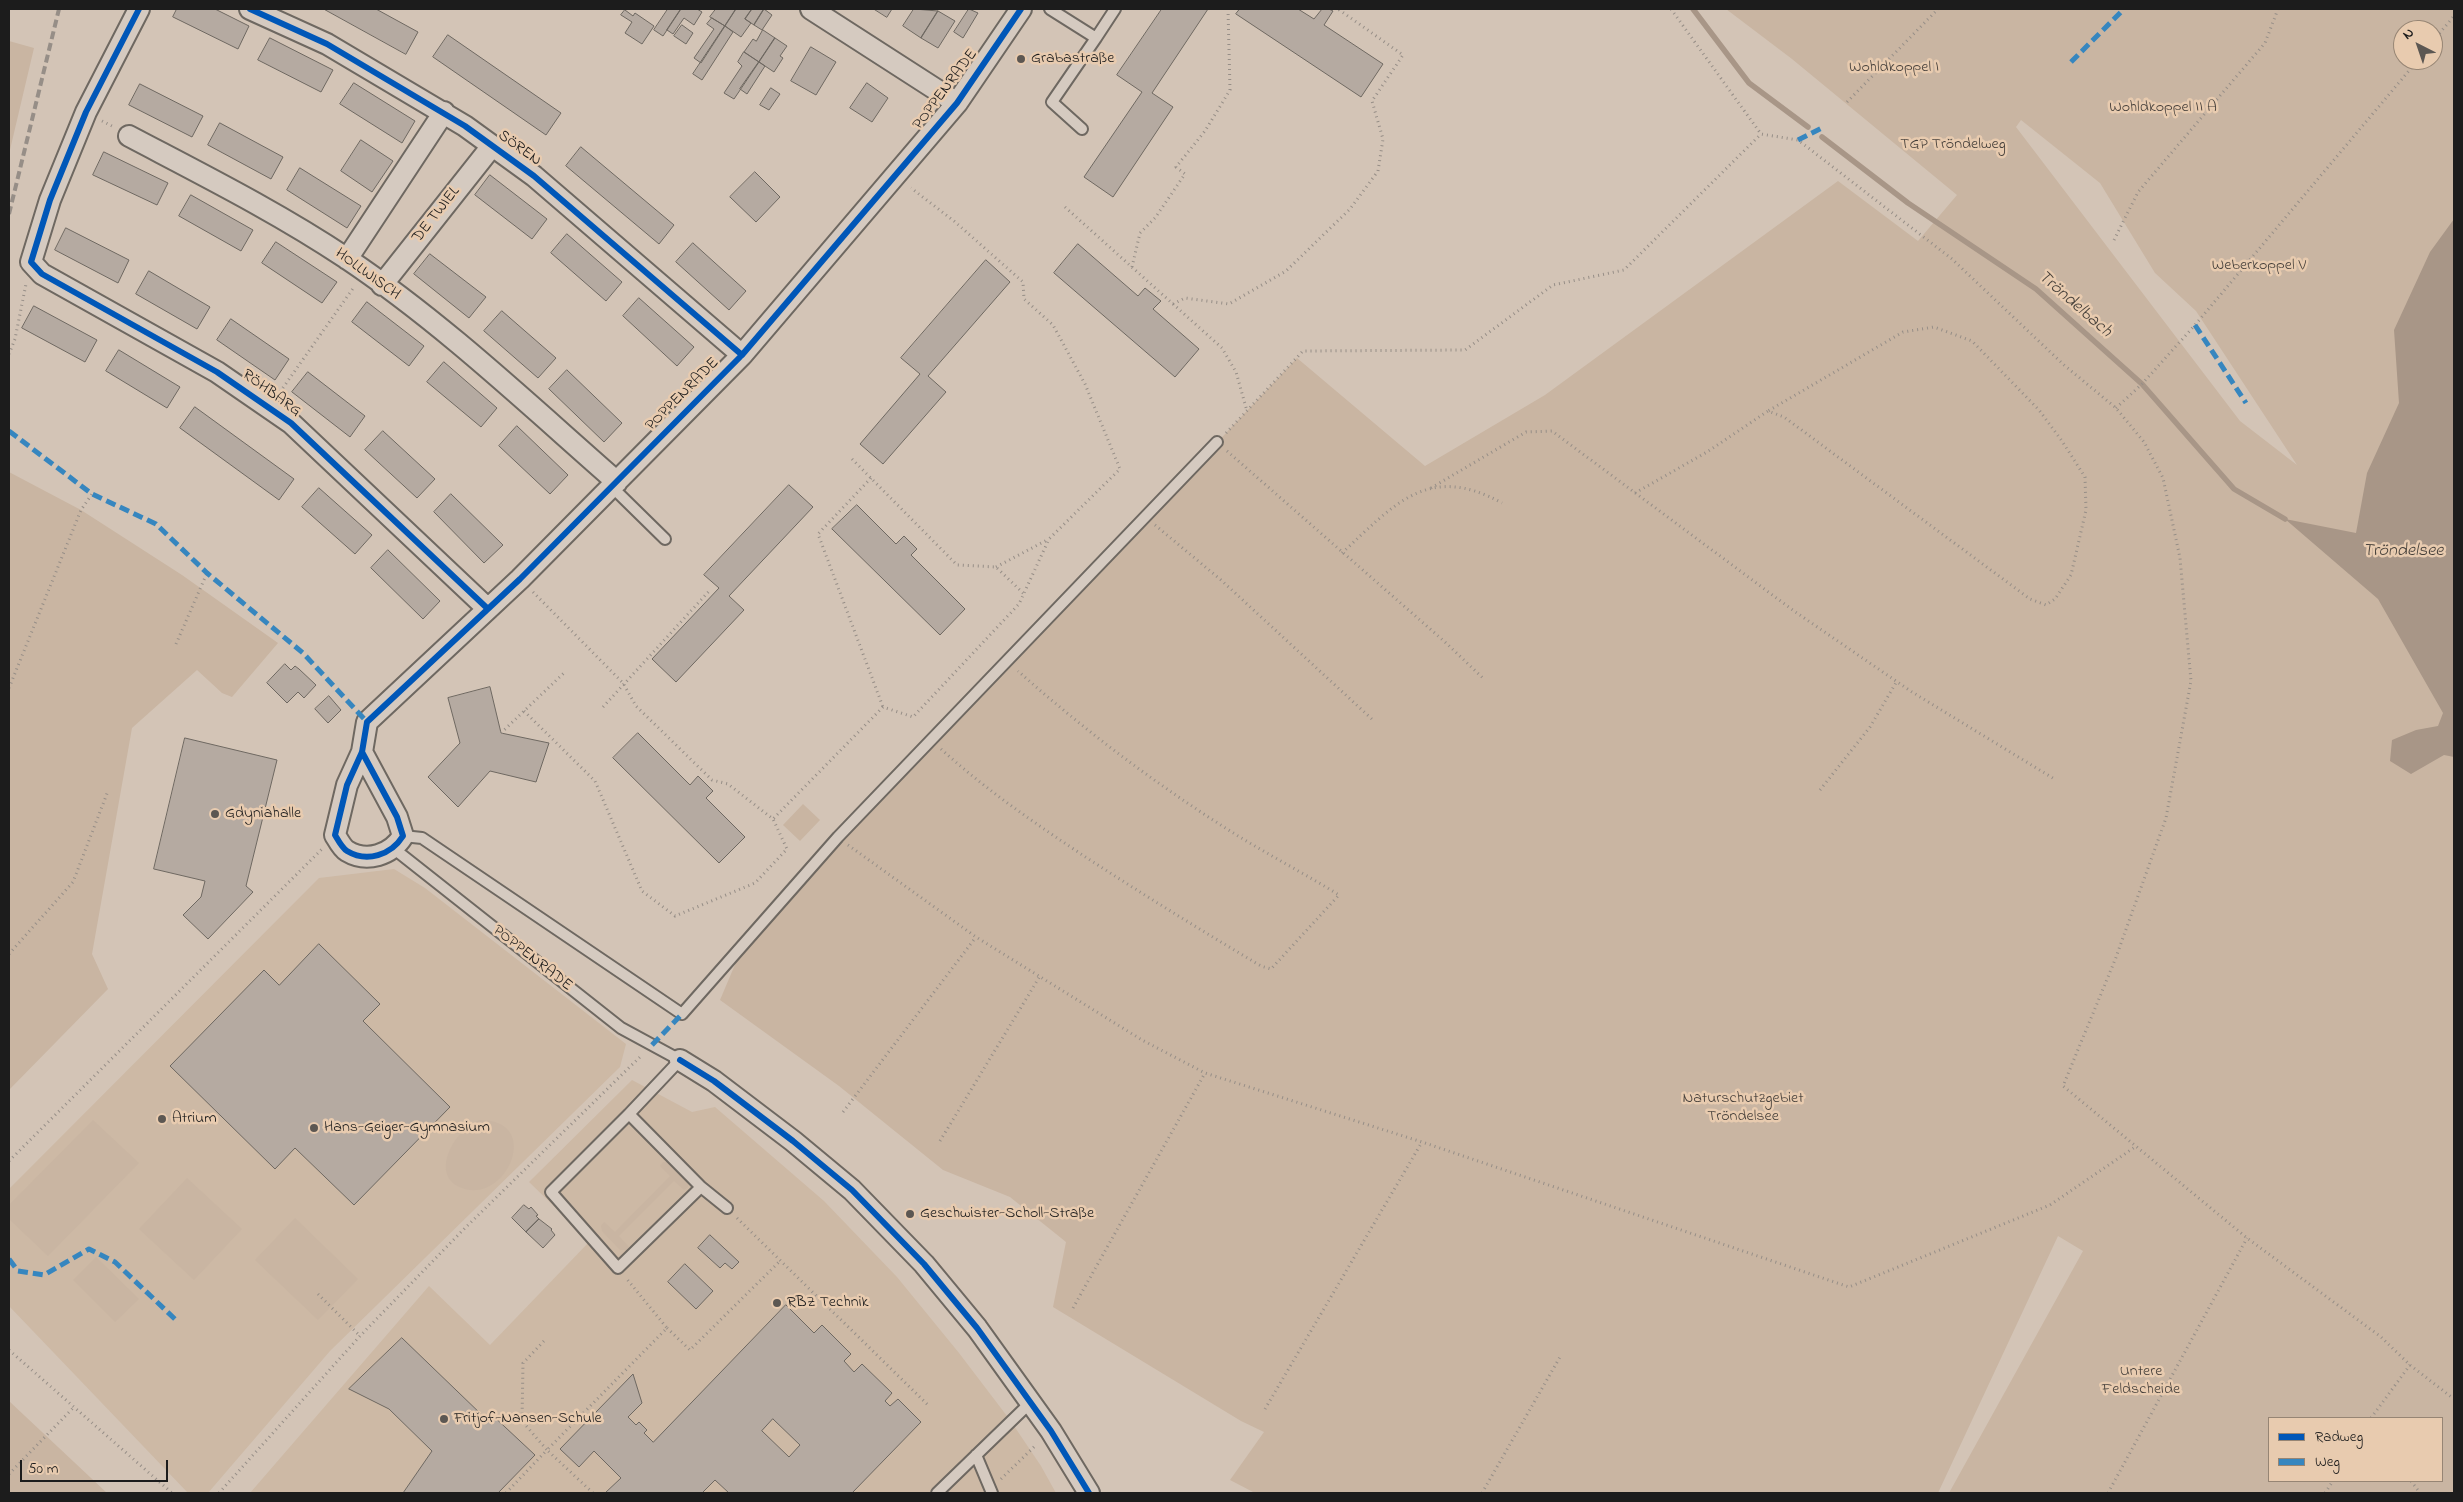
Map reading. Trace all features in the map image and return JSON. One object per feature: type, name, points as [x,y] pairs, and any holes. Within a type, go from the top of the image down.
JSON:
[{"type":"street","points":[[31,262],[50,200],[86,112],[140,9]]},
{"type":"street","name":"SÖREN","points":[[250,9],[327,44],[444,112],[565,202],[742,355]]},
{"type":"street","points":[[811,9],[957,103]]},
{"type":"street","name":"POPPENRADE","points":[[335,836],[347,785],[362,752],[367,722],[520,579],[742,355],[957,103],[1021,9]]},
{"type":"street","points":[[347,259],[444,112]]},
{"type":"street","name":"HOLLWISCH","points":[[130,136],[239,194],[347,259],[454,340],[614,484]]},
{"type":"street","name":"DE TWIEL","points":[[382,285],[492,146]]},
{"type":"street","name":"RÖHBARG","points":[[31,262],[42,274],[216,372],[290,423],[488,609]]},
{"type":"street","points":[[335,836],[346,851],[363,857],[380,856],[398,842],[397,817],[362,752]]},
{"type":"street","points":[[680,1060],[722,1087],[793,1141],[852,1190],[924,1264],[977,1328],[1051,1431],[1089,1493]]},
{"type":"lane","points":[[1050,9],[1096,38]]},
{"type":"lane","points":[[1082,129],[1052,102],[1115,9]]},
{"type":"lane","points":[[398,842],[422,838],[682,1014],[838,837],[1217,442]]},
{"type":"lane","points":[[614,484],[665,538]]},
{"type":"lane","name":"POPPENRADE","points":[[398,842],[622,1028],[680,1060]]},
{"type":"lane","points":[[680,1060],[551,1192],[618,1268],[701,1187]]},
{"type":"lane","points":[[629,1114],[701,1187],[727,1208]]},
{"type":"lane","points":[[937,1493],[1030,1403]]},
{"type":"lane","points":[[976,1455],[991,1492]]},
{"type":"path","points":[[1132,268],[1140,233],[1155,218],[1185,174],[1176,167],[1205,131],[1230,90],[1228,9]]},
{"type":"path","points":[[1173,304],[1185,298],[1229,304],[1286,271],[1350,209],[1378,171],[1383,139],[1372,101],[1404,55],[1338,9]]},
{"type":"path","points":[[1671,9],[1761,134],[1798,140],[1952,259],[2064,365],[2116,408],[2144,442],[2163,478],[2180,558],[2191,681],[2166,818],[2115,960],[2063,1086],[2247,1238],[2381,1337],[2410,1365],[2454,1398]]},
{"type":"path","points":[[1847,102],[1938,9]]},
{"type":"path","points":[[2114,240],[2138,192],[2264,43],[2278,9]]},
{"type":"path","points":[[2443,30],[2454,16]]},
{"type":"path","points":[[2116,408],[2146,379],[2220,296],[2410,70]]},
{"type":"path","points":[[86,112],[130,136]]},
{"type":"path","points":[[1485,680],[1445,642],[1217,442],[1303,351],[1465,350],[1553,285],[1624,270],[1761,134]]},
{"type":"path","points":[[852,459],[956,565],[996,567],[1049,539],[1120,469],[1085,384],[1053,325],[1024,299],[1023,282],[954,221],[895,176]]},
{"type":"path","points":[[1065,207],[1222,348],[1236,372],[1247,411]]},
{"type":"path","points":[[9,354],[31,262]]},
{"type":"path","points":[[269,408],[364,272]]},
{"type":"path","points":[[1635,494],[1707,452],[1768,411],[1903,332],[1934,327],[1972,341],[2039,410],[2085,477],[2086,510],[2071,575],[2055,600],[2046,605],[2030,599],[1784,416],[1768,411]]},
{"type":"path","points":[[1431,488],[1526,432],[1552,431],[1794,612],[1897,681],[2056,780]]},
{"type":"path","points":[[871,478],[818,534],[883,707]]},
{"type":"path","points":[[1342,553],[1376,522],[1407,498],[1423,489],[1453,486],[1484,493],[1502,503]]},
{"type":"path","points":[[9,688],[81,510],[92,494]]},
{"type":"path","points":[[1145,517],[1221,580],[1374,722]]},
{"type":"path","points":[[883,707],[913,717],[1019,604],[1049,539]]},
{"type":"path","points":[[996,567],[1024,594]]},
{"type":"path","points":[[176,644],[207,573]]},
{"type":"path","points":[[520,579],[623,683],[636,706],[712,780],[728,784],[773,818],[787,849],[754,883],[675,916],[642,891],[595,781],[524,711]]},
{"type":"path","points":[[603,707],[711,589]]},
{"type":"path","points":[[930,740],[991,791],[1040,826],[1169,912],[1261,966],[1272,969],[1338,895],[1228,830],[1152,779],[1069,717],[1006,660]]},
{"type":"path","points":[[501,733],[566,671]]},
{"type":"path","points":[[1820,790],[1870,726],[1897,681]]},
{"type":"path","points":[[773,818],[883,707]]},
{"type":"path","points":[[9,954],[73,882],[108,791]]},
{"type":"path","points":[[9,1161],[335,836]]},
{"type":"path","points":[[838,837],[976,937],[1142,1040],[1205,1073],[1422,1142],[1849,1287],[2050,1206],[2135,1147]]},
{"type":"path","points":[[843,1112],[976,937]]},
{"type":"path","points":[[940,1141],[1040,976]]},
{"type":"path","points":[[219,1493],[360,1336],[465,1228],[652,1045]]},
{"type":"path","points":[[1073,1308],[1205,1073]]},
{"type":"path","points":[[1265,1409],[1422,1142]]},
{"type":"path","points":[[727,1208],[929,1406]]},
{"type":"path","points":[[2108,1493],[2247,1238]]},
{"type":"path","points":[[618,1268],[667,1328],[690,1350],[780,1261]]},
{"type":"path","points":[[318,1294],[360,1336]]},
{"type":"path","points":[[506,1493],[667,1328]]},
{"type":"path","points":[[544,1342],[523,1363],[522,1421],[547,1450],[593,1493]]},
{"type":"path","points":[[9,1350],[172,1493]]},
{"type":"path","points":[[1482,1493],[1560,1357]]},
{"type":"path","points":[[2373,1417],[2410,1365]]},
{"type":"path","points":[[9,1474],[74,1407]]},
{"type":"path","points":[[991,1492],[1051,1431]]},
{"type":"path","points":[[2325,1493],[2332,1482]]},
{"type":"path","points":[[2412,1482],[2420,1493]]},
{"type":"shaded area","name":"Hans-Geiger-Gymnasium","points":[[394,869],[425,888],[626,1044],[620,1067],[330,1351],[208,1493],[188,1493],[9,1306],[9,1189],[319,878]]},
{"type":"shaded area","name":"RBZ Technik","points":[[632,1080],[692,1112],[715,1107],[824,1201],[897,1277],[959,1353],[1010,1420],[1041,1466],[1056,1493],[250,1493],[429,1286],[490,1345],[590,1241],[529,1182]]},
{"type":"green space","points":[[1726,9],[2454,9],[2454,1493],[1949,1493],[2083,1251],[2058,1236],[1938,1493],[1255,1493],[1230,1480],[1264,1432],[1241,1421],[1053,1307],[1066,1242],[1010,1197],[943,1170],[839,1086],[720,1000],[745,941],[1297,358],[1425,466],[1545,395],[1838,181],[1918,241],[1957,195],[1792,59]],"holes":[[[2021,120],[2100,183],[2155,273],[2196,311],[2297,465],[2240,421],[2016,127]]]},
{"type":"green space","points":[[9,41],[34,48],[9,154]]},
{"type":"green space","points":[[9,472],[81,510],[182,575],[278,643],[232,697],[222,693],[197,670],[132,728],[92,954],[108,989],[9,1090]]},
{"type":"green space","points":[[803,804],[820,820],[800,841],[783,825]]},
{"type":"green space","points":[[93,1120],[139,1163],[48,1256],[9,1219],[9,1205]]},
{"type":"green space","points":[[480,1120],[499,1123],[510,1132],[514,1145],[512,1159],[505,1172],[494,1183],[481,1189],[465,1189],[453,1183],[447,1175],[448,1153],[462,1133]]},
{"type":"green space","points":[[663,1162],[668,1162],[688,1181],[688,1187],[684,1190],[674,1181],[619,1236],[629,1247],[626,1250],[620,1250],[602,1231],[601,1226],[604,1222],[615,1232],[670,1176],[660,1166]]},
{"type":"green space","points":[[187,1178],[242,1229],[194,1280],[139,1229]]},
{"type":"green space","points":[[295,1218],[358,1279],[318,1320],[255,1260]]},
{"type":"green space","points":[[96,1257],[139,1299],[115,1322],[73,1280]]},
{"type":"green space","points":[[9,1401],[107,1493],[9,1493]]},
{"type":"water","name":"Tröndelsee","points":[[2454,219],[2454,757],[2444,755],[2411,774],[2390,761],[2392,740],[2416,730],[2438,726],[2443,713],[2378,599],[2285,519],[2356,533],[2367,473],[2399,403],[2394,330],[2430,252]]},
{"type":"building","points":[[177,9],[215,9],[249,26],[238,49],[173,17]]},
{"type":"building","points":[[324,9],[376,9],[418,32],[406,54]]},
{"type":"building","points":[[668,9],[681,9],[663,36],[654,30]]},
{"type":"building","points":[[681,9],[697,9],[702,12],[694,25],[684,18],[673,34],[667,30]]},
{"type":"building","points":[[716,9],[736,9],[725,26],[710,17]]},
{"type":"building","points":[[736,9],[752,9],[745,19],[751,23],[741,37],[725,26]]},
{"type":"building","points":[[752,9],[764,9],[754,25],[745,19]]},
{"type":"building","points":[[764,9],[772,15],[762,30],[754,25]]},
{"type":"building","points":[[874,9],[892,9],[887,17]]},
{"type":"building","points":[[914,9],[938,11],[921,38],[903,26]]},
{"type":"building","points":[[969,9],[978,13],[963,38],[954,32]]},
{"type":"building","points":[[1162,9],[1208,9],[1152,93],[1173,107],[1113,197],[1084,177],[1142,92],[1117,75]]},
{"type":"building","points":[[1240,9],[1298,9],[1314,19],[1322,9],[1329,9],[1333,11],[1324,25],[1383,64],[1361,97],[1236,14]]},
{"type":"building","points":[[625,10],[633,16],[635,13],[654,26],[642,44],[625,33],[632,22],[621,15]]},
{"type":"building","points":[[938,11],[955,21],[938,48],[921,38]]},
{"type":"building","points":[[712,18],[725,26],[701,63],[694,58],[714,29],[707,24]]},
{"type":"building","points":[[682,25],[693,33],[686,44],[674,36]]},
{"type":"building","points":[[725,26],[733,32],[702,80],[693,74]]},
{"type":"building","points":[[763,30],[775,38],[759,62],[744,52],[753,39],[756,41]]},
{"type":"building","points":[[448,35],[561,113],[546,135],[433,57]]},
{"type":"building","points":[[270,38],[333,70],[321,92],[258,60]]},
{"type":"building","points":[[775,38],[787,46],[780,56],[783,58],[774,72],[759,62]]},
{"type":"building","points":[[811,47],[836,62],[816,95],[791,81]]},
{"type":"building","points":[[744,52],[759,62],[734,99],[724,93],[742,66],[738,62]]},
{"type":"building","points":[[759,62],[765,66],[747,94],[740,89]]},
{"type":"building","points":[[354,83],[415,121],[402,143],[340,104]]},
{"type":"building","points":[[867,83],[888,98],[872,122],[850,108]]},
{"type":"building","points":[[140,84],[203,116],[192,137],[129,105]]},
{"type":"building","points":[[771,88],[780,94],[769,110],[760,105]]},
{"type":"building","points":[[220,123],[283,157],[271,179],[208,145]]},
{"type":"building","points":[[361,140],[393,161],[372,192],[341,171]]},
{"type":"building","points":[[581,147],[674,225],[659,244],[566,166]]},
{"type":"building","points":[[104,152],[168,183],[157,205],[93,175]]},
{"type":"building","points":[[300,168],[361,206],[347,228],[287,190]]},
{"type":"building","points":[[755,172],[780,197],[756,222],[730,197]]},
{"type":"building","points":[[490,175],[547,219],[532,239],[475,195]]},
{"type":"building","points":[[191,195],[253,230],[241,251],[179,216]]},
{"type":"building","points":[[66,228],[129,260],[118,283],[55,250]]},
{"type":"building","points":[[567,234],[622,282],[606,301],[551,253]]},
{"type":"building","points":[[276,242],[337,282],[322,303],[262,263]]},
{"type":"building","points":[[693,243],[746,291],[729,310],[676,262]]},
{"type":"building","points":[[1078,244],[1138,296],[1145,288],[1161,301],[1153,309],[1199,349],[1175,377],[1054,273]]},
{"type":"building","points":[[430,254],[486,297],[469,318],[414,274]]},
{"type":"building","points":[[986,260],[1010,282],[928,376],[946,392],[883,464],[860,444],[920,374],[901,358]]},
{"type":"building","points":[[149,271],[210,307],[197,329],[136,294]]},
{"type":"building","points":[[639,298],[694,347],[677,366],[623,316]]},
{"type":"building","points":[[367,302],[424,346],[409,366],[352,322]]},
{"type":"building","points":[[34,306],[97,340],[85,362],[22,328]]},
{"type":"building","points":[[502,311],[556,358],[538,378],[484,331]]},
{"type":"building","points":[[231,319],[289,359],[275,380],[217,340]]},
{"type":"building","points":[[119,350],[180,387],[167,408],[106,371]]},
{"type":"building","points":[[444,362],[497,408],[481,427],[427,382]]},
{"type":"building","points":[[567,370],[622,423],[604,442],[549,389]]},
{"type":"building","points":[[308,372],[365,416],[350,437],[292,392]]},
{"type":"building","points":[[195,407],[294,479],[279,500],[180,428]]},
{"type":"building","points":[[517,426],[568,475],[550,494],[499,446]]},
{"type":"building","points":[[383,431],[435,479],[417,498],[365,450]]},
{"type":"building","points":[[789,485],[813,507],[729,596],[744,610],[676,682],[652,659],[719,588],[704,575]]},
{"type":"building","points":[[319,488],[372,535],[355,554],[302,507]]},
{"type":"building","points":[[451,494],[503,545],[484,563],[434,512]]},
{"type":"building","points":[[857,505],[896,544],[904,536],[917,549],[911,555],[965,609],[940,635],[832,529]]},
{"type":"building","points":[[388,550],[440,601],[423,619],[371,568]]},
{"type":"building","points":[[285,664],[291,670],[295,666],[316,685],[304,698],[298,692],[287,703],[267,683]]},
{"type":"building","points":[[490,687],[501,733],[549,743],[536,782],[490,771],[458,807],[428,777],[460,743],[448,698]]},
{"type":"building","points":[[329,696],[341,710],[328,723],[315,709]]},
{"type":"building","points":[[638,733],[690,785],[698,776],[713,791],[706,798],[745,837],[719,863],[613,758]]},
{"type":"building","name":"Gdyniahalle","points":[[185,738],[277,760],[246,886],[253,892],[208,939],[183,915],[201,897],[205,881],[154,869]]},
{"type":"building","points":[[319,944],[380,1004],[363,1021],[450,1107],[354,1205],[295,1148],[275,1169],[170,1066],[264,970],[279,985]]},
{"type":"building","points":[[524,1205],[529,1209],[531,1207],[539,1219],[526,1232],[512,1218]]},
{"type":"building","points":[[539,1219],[552,1229],[555,1235],[543,1248],[526,1232]]},
{"type":"building","points":[[710,1235],[739,1262],[732,1269],[725,1263],[720,1268],[698,1248]]},
{"type":"building","points":[[685,1264],[713,1291],[696,1309],[668,1282]]},
{"type":"building","points":[[786,1305],[814,1333],[822,1325],[851,1354],[844,1361],[854,1372],[862,1364],[892,1393],[885,1401],[890,1406],[898,1399],[921,1422],[852,1493],[729,1493],[715,1480],[702,1493],[605,1493],[621,1478],[594,1451],[579,1467],[560,1449],[633,1374],[642,1403],[628,1417],[636,1425],[639,1422],[647,1430],[644,1433],[653,1442]],"holes":[[[773,1419],[800,1445],[789,1457],[762,1431]]]},
{"type":"building","points":[[402,1338],[484,1417],[490,1413],[535,1455],[498,1493],[403,1493],[432,1451],[389,1409],[349,1389]]},
{"type":"waterway","name":"Tröndelbach","points":[[1693,9],[1749,83],[1808,127]]},
{"type":"waterway","name":"Tröndelbach","points":[[1822,137],[1908,203],[2036,289],[2142,384],[2234,489],[2285,519]]},
{"type":"railway","points":[[9,214],[59,9]]},
{"type":"marked path","points":[[2071,62],[2124,9]]},
{"type":"marked path","points":[[1798,140],[1822,128]]},
{"type":"marked path","points":[[2195,325],[2246,403]]},
{"type":"marked path","points":[[9,431],[92,494],[156,524],[207,573],[303,653],[367,722]]},
{"type":"marked path","points":[[652,1045],[682,1014]]},
{"type":"marked path","points":[[9,1259],[18,1271],[44,1275],[89,1249],[115,1262],[178,1322]]},
{"type":"cycle path","points":[[139,9],[86,112],[50,200],[31,262],[42,274],[217,372],[291,423],[488,609]]},
{"type":"cycle path","points":[[250,9],[327,44],[465,126],[534,176],[742,355]]},
{"type":"cycle path","points":[[362,752],[397,817],[403,836],[392,848],[370,857],[355,855],[347,851],[335,835],[347,785],[362,752],[367,722],[520,579],[742,355],[957,103],[1021,9]]},
{"type":"cycle path","points":[[680,1060],[714,1081],[793,1141],[852,1190],[924,1264],[977,1328],[1051,1431],[1089,1493]]},
{"type":"place","name":"Grabastraße","points":[[1021,59]]},
{"type":"place","name":"Gdyniahalle","points":[[215,814]]},
{"type":"place","name":"Atrium","points":[[162,1119]]},
{"type":"place","name":"Hans-Geiger-Gymnasium","points":[[314,1128]]},
{"type":"place","name":"Geschwister-Scholl-Straße","points":[[910,1214]]},
{"type":"place","name":"RBZ Technik","points":[[777,1303]]},
{"type":"place","name":"Fritjof-Nansen-Schule","points":[[444,1419]]},
{"type":"park label","name":"Wohldkoppel I","points":[[1894,68]]},
{"type":"park label","name":"Wohldkoppel II A","points":[[2163,108]]},
{"type":"park label","name":"TGP Tröndelweg","points":[[1953,145]]},
{"type":"park label","name":"Weberkoppel V","points":[[2259,266]]},
{"type":"park label","name":"Naturschutzgebiet Tröndelsee","points":[[1743,1108]]},
{"type":"park label","name":"Untere Feldscheide","points":[[2141,1381]]}]
